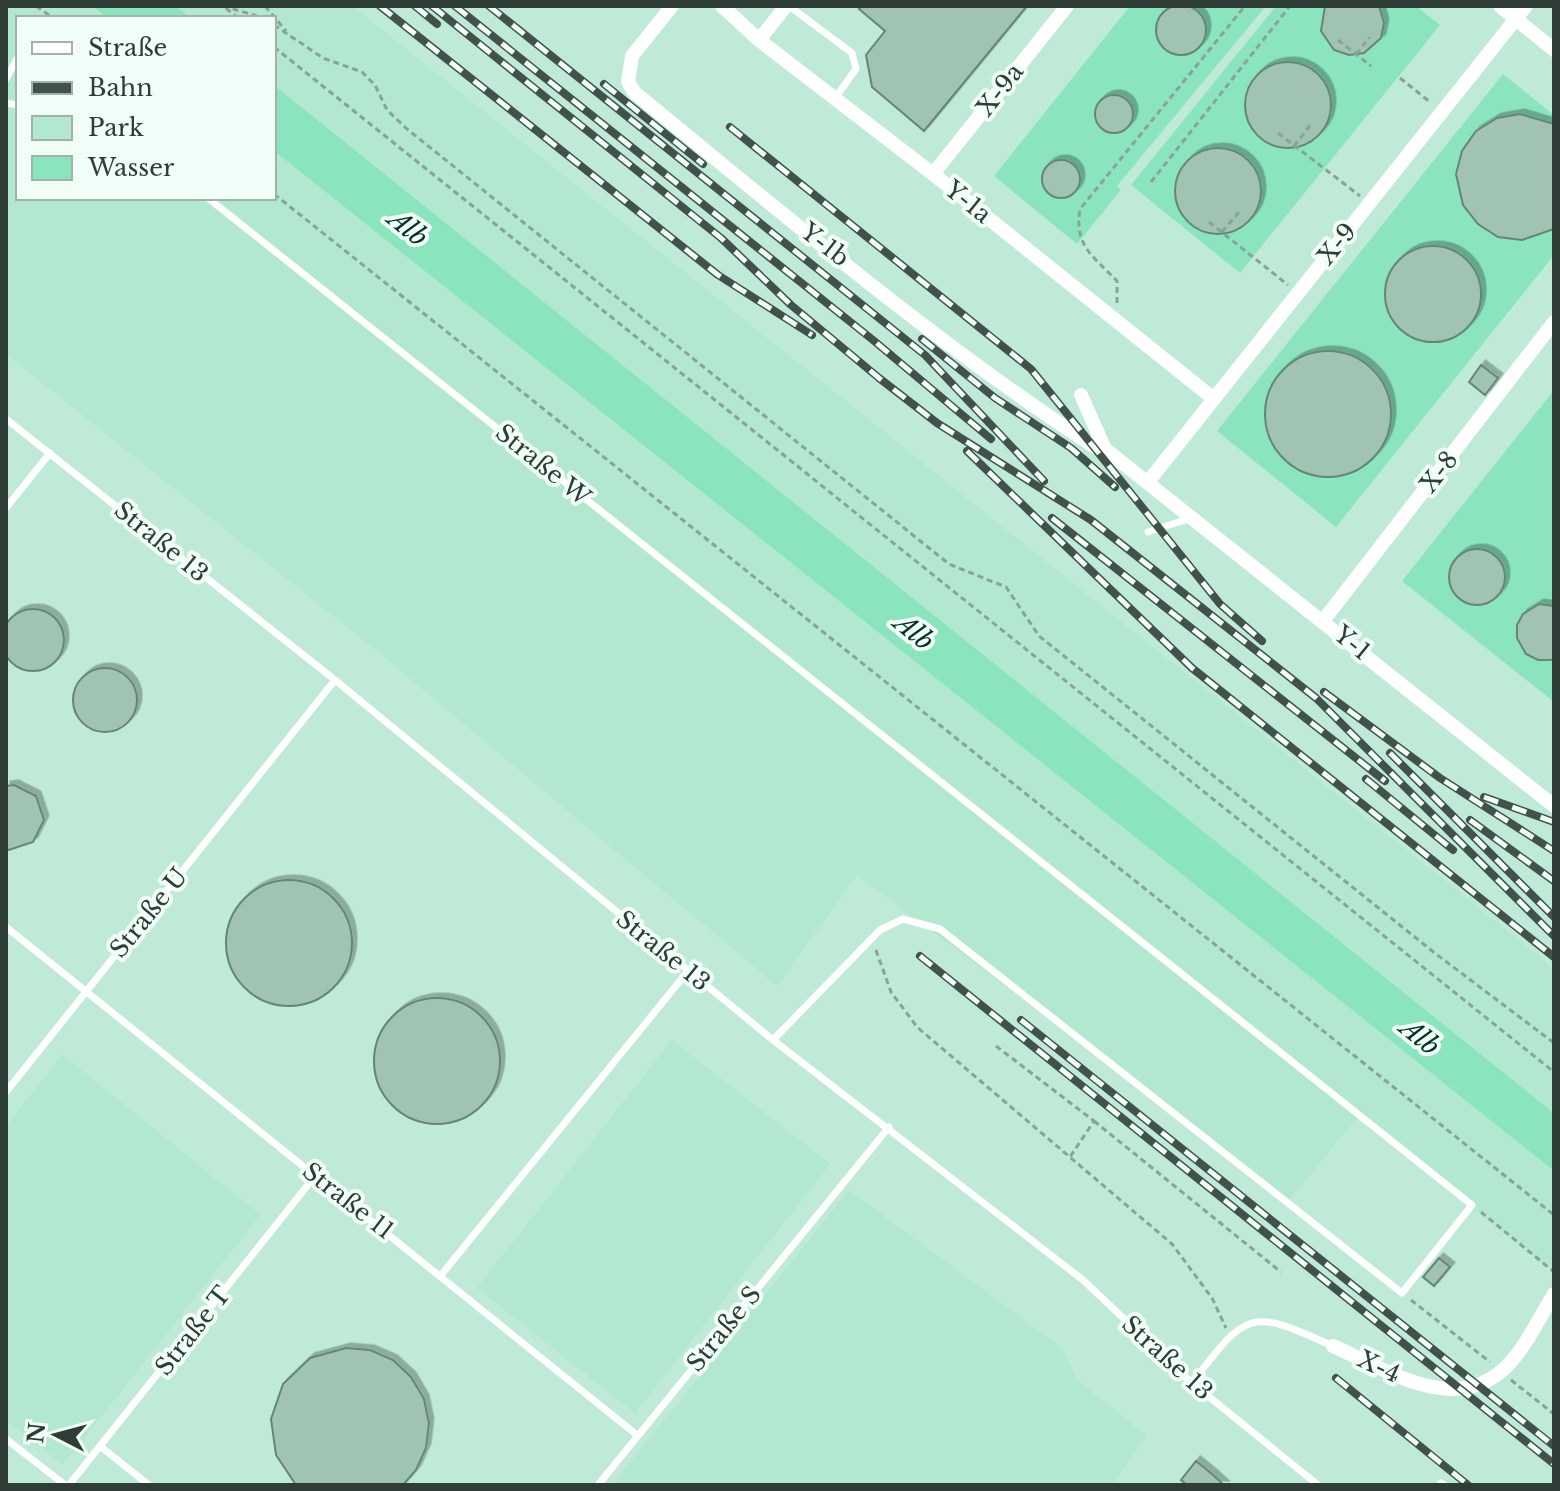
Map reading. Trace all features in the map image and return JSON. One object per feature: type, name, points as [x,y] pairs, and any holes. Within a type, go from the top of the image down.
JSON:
[{"type":"street","name":"Y-1b","points":[[672,6],[632,56],[628,82],[635,93],[976,365],[1095,447],[1105,449],[1148,482]]},
{"type":"street","name":"Y-1a","points":[[722,6],[834,100],[933,174],[1214,399]]},
{"type":"street","points":[[759,40],[788,6]]},
{"type":"street","name":"X-9a","points":[[933,174],[1067,6]]},
{"type":"street","points":[[1500,6],[1554,50]]},
{"type":"street","name":"X-9","points":[[1148,482],[1526,6]]},
{"type":"street","name":"X-8","points":[[1323,621],[1554,322]]},
{"type":"street","name":"Y-1b","points":[[1081,395],[1105,449]]},
{"type":"street","name":"Y-1","points":[[1148,482],[1554,806]]},
{"type":"street","name":"X-4","points":[[1333,1346],[1429,1387],[1464,1388],[1493,1377],[1522,1347],[1554,1294]]},
{"type":"lane","points":[[788,6],[852,53],[856,69],[834,100]]},
{"type":"lane","points":[[6,79],[16,61]]},
{"type":"lane","name":"Straße W","points":[[211,200],[1472,1205]]},
{"type":"lane","name":"Straße 13","points":[[6,419],[335,680],[773,1040],[1083,1280],[1192,1383],[1318,1485]]},
{"type":"lane","points":[[6,508],[50,453]]},
{"type":"lane","points":[[1148,532],[1193,517]]},
{"type":"lane","name":"Straße U","points":[[6,1092],[335,680]]},
{"type":"lane","points":[[773,1040],[880,930],[903,919],[940,929],[1402,1293],[1472,1205]]},
{"type":"lane","name":"Straße 11","points":[[6,927],[315,1176],[442,1274],[637,1435]]},
{"type":"lane","points":[[442,1274],[688,971]]},
{"type":"lane","name":"Straße S","points":[[598,1485],[889,1127]]},
{"type":"lane","name":"Straße T","points":[[67,1485],[101,1447],[315,1176]]},
{"type":"lane","name":"X-4","points":[[1229,1335],[1247,1323],[1274,1320],[1333,1346]]},
{"type":"lane","points":[[1192,1383],[1229,1335]]},
{"type":"lane","points":[[6,1439],[67,1485]]},
{"type":"lane","points":[[101,1447],[149,1485]]},
{"type":"path","points":[[223,6],[257,16]]},
{"type":"path","points":[[1113,318],[1117,281],[1081,243],[1077,230],[1080,209],[1245,6]]},
{"type":"path","points":[[1151,182],[1290,6]]},
{"type":"path","points":[[276,19],[289,34]]},
{"type":"path","points":[[276,26],[323,58],[362,72],[375,85],[387,110],[407,129],[949,564],[1006,587],[1039,636],[1436,954],[1554,1043]]},
{"type":"path","points":[[1356,54],[1370,37]]},
{"type":"path","points":[[1338,40],[1371,66]]},
{"type":"path","points":[[276,49],[1554,1072]]},
{"type":"path","points":[[1400,78],[1443,111]]},
{"type":"path","points":[[1294,146],[1311,124]]},
{"type":"path","points":[[1278,133],[1370,203]]},
{"type":"path","points":[[276,196],[1554,1215]]},
{"type":"path","points":[[1222,232],[1239,212]]},
{"type":"path","points":[[1209,222],[1297,292]]},
{"type":"path","points":[[880,930],[875,954],[891,992],[917,1027],[1172,1244],[1212,1298],[1229,1335]]},
{"type":"path","points":[[996,1046],[1281,1272]]},
{"type":"path","points":[[1070,1157],[1094,1121]]},
{"type":"path","points":[[1472,1205],[1554,1272]]},
{"type":"path","points":[[1402,1293],[1489,1362]]},
{"type":"path","points":[[1502,1372],[1554,1414]]},
{"type":"shaded area","points":[[353,6],[1554,6],[1554,968],[1508,931]]},
{"type":"shaded area","points":[[6,28],[16,200],[229,200],[1554,1259],[1554,1485],[6,1485]]},
{"type":"green space","points":[[6,6],[92,6],[104,16],[16,16],[16,200],[276,200],[276,153],[1554,1171],[1554,1272],[1357,1118],[1290,1199],[857,875],[777,986],[377,651],[6,354]]},
{"type":"green space","points":[[176,6],[353,6],[1554,968],[1554,1113],[276,87],[276,16],[188,16]]},
{"type":"green space","points":[[672,1040],[830,1164],[635,1413],[477,1288]]},
{"type":"green space","points":[[62,1054],[260,1215],[63,1465],[6,1420],[6,1127]]},
{"type":"green space","points":[[849,1190],[1062,1348],[1077,1380],[1147,1436],[1111,1485],[612,1485]]},
{"type":"water","points":[[92,6],[176,6],[188,16],[104,16]]},
{"type":"water","points":[[1130,6],[1266,6],[1117,186],[1121,190],[1077,244],[994,176]]},
{"type":"water","points":[[1276,6],[1416,6],[1440,25],[1240,273],[1131,185]]},
{"type":"water","points":[[1503,74],[1554,115],[1554,255],[1336,527],[1217,431]]},
{"type":"water","name":"Alb","points":[[276,87],[1554,1113],[1554,1171],[276,153]]},
{"type":"water","points":[[1554,390],[1554,702],[1402,581]]},
{"type":"building","points":[[1181,5],[1199,12],[1206,30],[1199,48],[1181,55],[1163,48],[1156,30],[1163,12]]},
{"type":"building","points":[[862,6],[1027,6],[924,131],[872,87],[866,55],[885,31],[859,9]]},
{"type":"building","points":[[1325,6],[1379,6],[1384,23],[1381,38],[1364,53],[1349,55],[1334,50],[1321,31]]},
{"type":"building","points":[[1288,62],[1312,69],[1324,81],[1331,105],[1324,129],[1312,141],[1288,148],[1264,141],[1252,129],[1245,105],[1252,81],[1264,69]]},
{"type":"building","points":[[1114,95],[1127,101],[1133,114],[1127,127],[1114,133],[1101,127],[1095,114],[1101,101]]},
{"type":"building","points":[[1520,114],[1554,124],[1554,229],[1522,240],[1498,237],[1478,224],[1463,205],[1456,174],[1462,151],[1476,131],[1497,118]]},
{"type":"building","points":[[1218,148],[1242,155],[1254,167],[1261,191],[1254,215],[1242,227],[1218,234],[1194,227],[1182,215],[1175,191],[1182,167],[1194,155]]},
{"type":"building","points":[[1061,160],[1074,166],[1080,179],[1074,192],[1061,198],[1048,192],[1042,179],[1048,166]]},
{"type":"building","points":[[1433,246],[1451,250],[1467,260],[1477,276],[1481,294],[1477,312],[1467,328],[1451,338],[1433,342],[1415,338],[1399,328],[1389,312],[1385,294],[1389,276],[1399,260],[1415,250]]},
{"type":"building","points":[[1328,351],[1352,356],[1372,370],[1386,390],[1391,414],[1386,438],[1372,458],[1352,472],[1328,477],[1304,472],[1284,458],[1270,438],[1265,414],[1270,390],[1284,370],[1304,356]]},
{"type":"building","points":[[1481,365],[1498,378],[1485,395],[1469,382]]},
{"type":"building","points":[[1477,549],[1497,557],[1505,577],[1497,597],[1477,605],[1457,597],[1449,577],[1457,557]]},
{"type":"building","points":[[1539,604],[1554,606],[1554,659],[1550,660],[1538,660],[1526,654],[1517,638],[1517,625],[1523,614]]},
{"type":"building","points":[[33,609],[45,611],[55,618],[62,628],[62,652],[55,662],[45,669],[33,671],[21,669],[11,662],[4,652],[2,640],[4,628],[11,618],[21,611]]},
{"type":"building","points":[[99,668],[111,668],[128,677],[135,688],[135,712],[128,723],[111,732],[99,732],[87,727],[78,718],[73,706],[73,694],[78,682],[87,673]]},
{"type":"building","points":[[14,785],[36,796],[44,820],[33,842],[9,850],[6,849],[6,786]]},
{"type":"building","points":[[289,880],[313,885],[333,899],[347,919],[352,943],[347,967],[333,987],[313,1001],[289,1006],[265,1001],[245,987],[231,967],[226,943],[231,919],[245,899],[265,885]]},
{"type":"building","points":[[437,998],[461,1003],[481,1017],[495,1037],[500,1061],[495,1085],[481,1105],[461,1119],[437,1124],[413,1119],[393,1105],[379,1085],[374,1061],[379,1037],[393,1017],[413,1003]]},
{"type":"building","points":[[1439,1258],[1450,1267],[1434,1286],[1423,1277]]},
{"type":"building","points":[[346,1348],[370,1350],[393,1360],[411,1377],[424,1399],[429,1423],[426,1448],[416,1470],[403,1485],[296,1485],[276,1455],[271,1419],[283,1384],[310,1358]]},
{"type":"building","points":[[1196,1461],[1224,1485],[1187,1485],[1181,1480]]},
{"type":"railway","points":[[380,6],[718,275],[812,335]]},
{"type":"railway","points":[[415,6],[437,24]]},
{"type":"railway","points":[[432,6],[721,238],[791,305],[879,378],[937,423],[1091,520],[1316,698],[1554,936]]},
{"type":"railway","points":[[455,6],[873,340],[991,439]]},
{"type":"railway","points":[[489,6],[925,355],[1044,481]]},
{"type":"railway","points":[[604,84],[703,164]]},
{"type":"railway","points":[[730,127],[1031,369],[1220,604],[1262,641]]},
{"type":"railway","points":[[922,339],[995,398],[1071,448],[1115,487]]},
{"type":"railway","points":[[967,451],[1192,668],[1554,957]]},
{"type":"railway","points":[[1052,518],[1385,781]]},
{"type":"railway","points":[[1324,692],[1440,778],[1554,851]]},
{"type":"railway","points":[[1390,753],[1554,917]]},
{"type":"railway","points":[[1366,779],[1453,850]]},
{"type":"railway","points":[[1484,797],[1554,822]]},
{"type":"railway","points":[[1470,820],[1554,881]]},
{"type":"railway","points":[[920,956],[1554,1464]]},
{"type":"railway","points":[[1021,1020],[1554,1446]]},
{"type":"railway","points":[[1336,1378],[1468,1485]]}]
